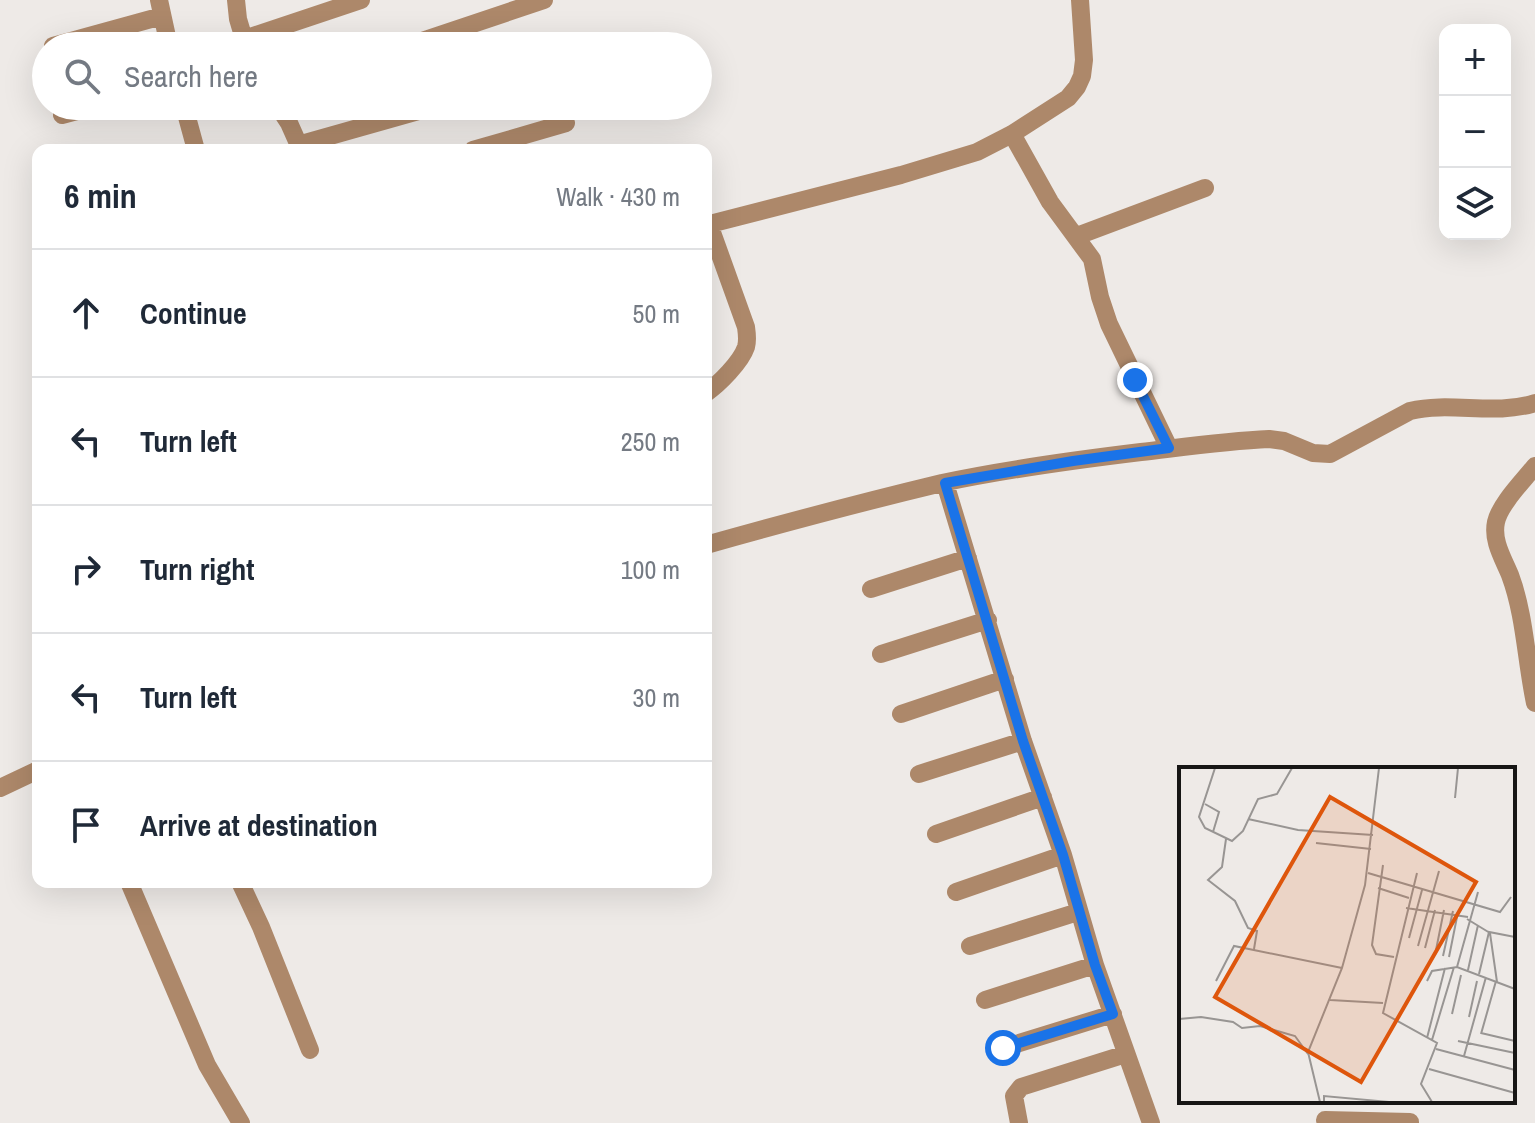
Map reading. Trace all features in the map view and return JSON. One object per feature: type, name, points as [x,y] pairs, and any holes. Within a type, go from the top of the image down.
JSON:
[{"type":"street","points":[[273,32],[361,0]]},
{"type":"street","points":[[449,32],[544,0]]},
{"type":"street","points":[[712,223],[901,175],[977,152],[1012,134],[1068,98],[1077,87],[1084,60],[1080,0]]},
{"type":"street","points":[[238,1],[243,32]]},
{"type":"street","points":[[93,32],[160,8],[166,32]]},
{"type":"street","points":[[188,120],[194,144]]},
{"type":"street","points":[[287,120],[298,144]]},
{"type":"street","points":[[313,144],[391,120]]},
{"type":"street","points":[[494,144],[566,123]]},
{"type":"street","points":[[1012,134],[1050,202],[1092,259],[1109,324],[1169,448]]},
{"type":"street","points":[[1077,236],[1205,188]]},
{"type":"street","points":[[712,237],[748,338],[743,354],[712,388]]},
{"type":"street","points":[[712,543],[945,483],[1073,461],[1269,439],[1284,441],[1313,453],[1330,454],[1421,408],[1507,409],[1535,403]]},
{"type":"street","points":[[1535,466],[1501,510],[1495,531],[1519,608],[1535,703]]},
{"type":"street","points":[[945,483],[1095,965],[1151,1123]]},
{"type":"street","points":[[871,589],[968,558]]},
{"type":"street","points":[[881,654],[988,620]]},
{"type":"street","points":[[901,714],[1005,679]]},
{"type":"street","points":[[919,774],[1023,741]]},
{"type":"street","points":[[0,788],[32,773]]},
{"type":"street","points":[[936,834],[1043,797]]},
{"type":"street","points":[[956,892],[1063,855]]},
{"type":"street","points":[[132,888],[207,1065],[241,1123]]},
{"type":"street","points":[[243,888],[310,1050]]},
{"type":"street","points":[[970,946],[1078,912]]},
{"type":"street","points":[[985,1000],[1095,965]]},
{"type":"street","points":[[1003,1048],[1113,1014]]},
{"type":"street","points":[[1019,1123],[1014,1096],[1021,1087],[1126,1054]]},
{"type":"street","points":[[1325,1122],[1410,1122]]},
{"type":"route","points":[[1003,1048],[1113,1014],[1023,741],[945,483],[1169,448],[1135,380]]}]
